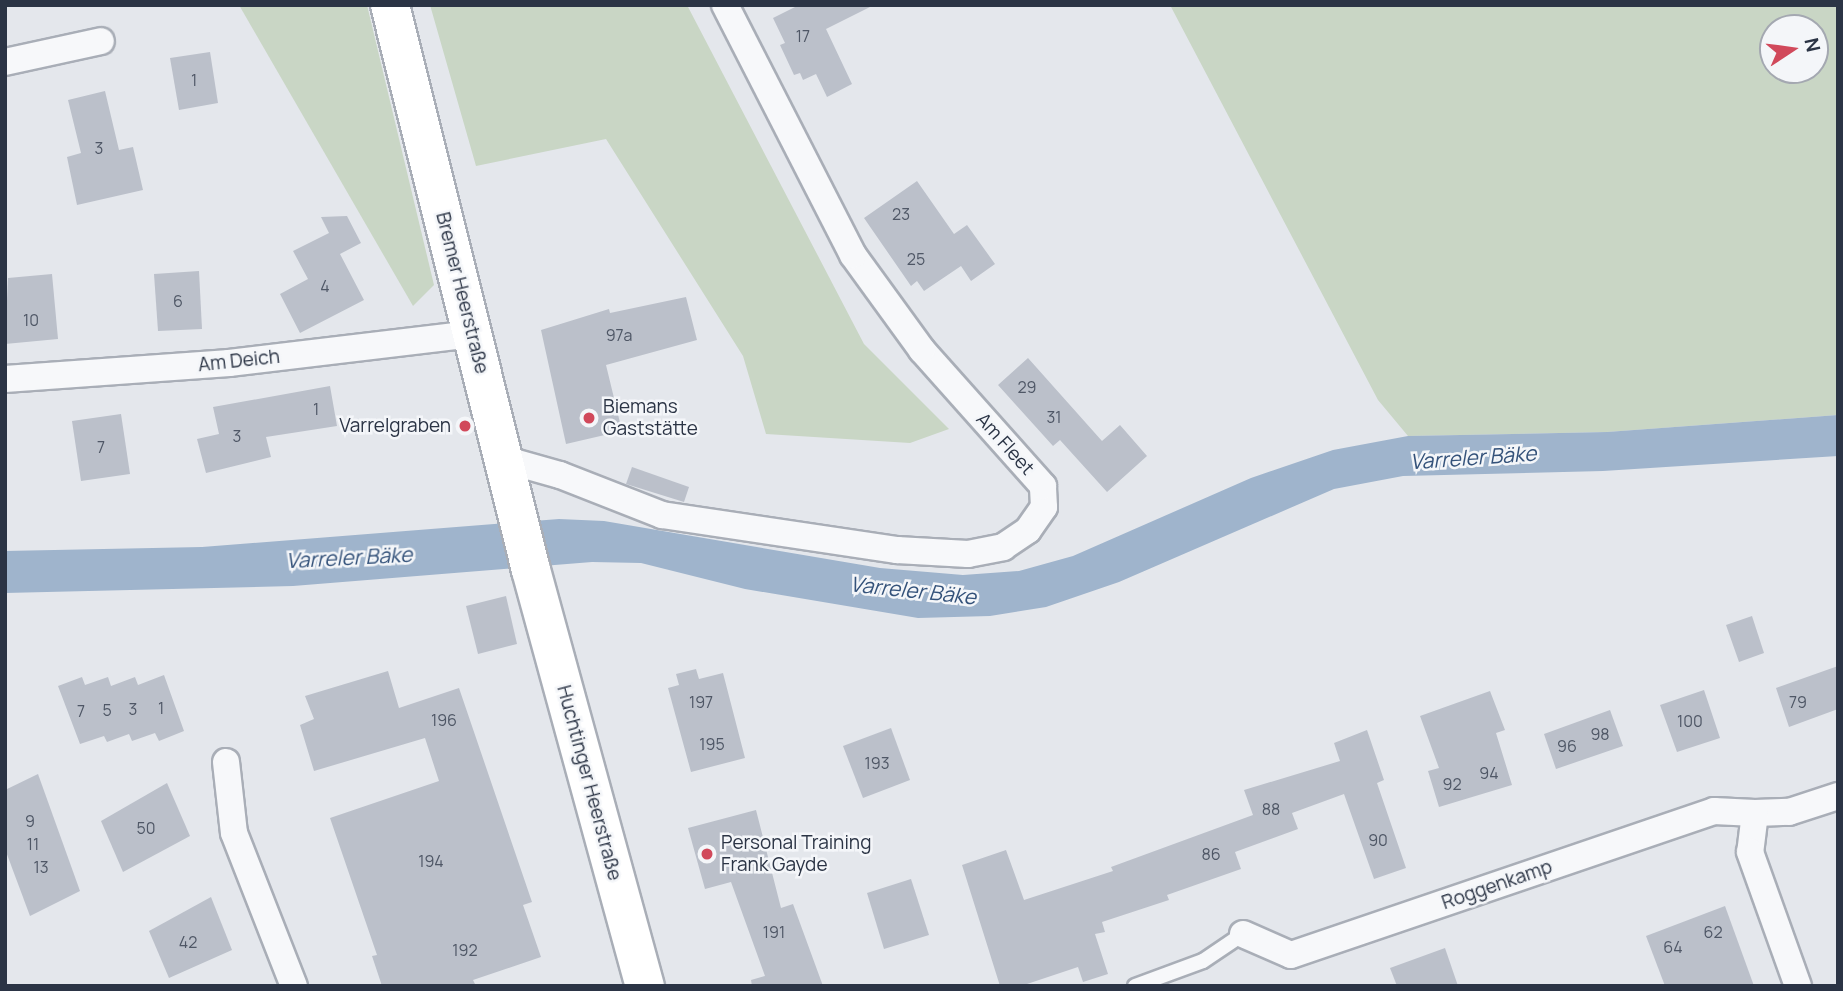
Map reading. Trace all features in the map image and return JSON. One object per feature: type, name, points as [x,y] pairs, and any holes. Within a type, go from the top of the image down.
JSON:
[{"type":"main road","name":"Bremer Heerstraße","points":[[390,5],[532,576]]},
{"type":"main road","name":"Huchtinger Heerstraße","points":[[532,576],[645,986]]},
{"type":"street","name":"Am Fleet","points":[[503,459],[560,475],[662,515],[897,550],[968,554],[1003,547],[1028,530],[1044,507],[1044,486],[922,350],[853,255],[725,5]]},
{"type":"street","points":[[5,61],[101,41]]},
{"type":"street","name":"Am Deich","points":[[5,379],[229,363],[472,334]]},
{"type":"street","points":[[226,762],[234,833],[294,986]]},
{"type":"street","name":"Roggenkamp","points":[[1243,934],[1291,955],[1714,811],[1789,812],[1838,796]]},
{"type":"street","points":[[1755,813],[1750,852],[1798,986]]},
{"type":"lane","points":[[1135,986],[1203,961],[1243,934]]},
{"type":"green space","points":[[239,5],[367,5],[434,285],[413,306]]},
{"type":"green space","points":[[430,5],[687,5],[864,344],[949,429],[910,443],[766,434],[743,356],[606,139],[476,166]]},
{"type":"green space","points":[[1170,5],[1838,5],[1838,415],[1607,432],[1408,436],[1378,400]]},
{"type":"water","name":"Varreler Bäke","points":[[1838,415],[1838,456],[1603,471],[1403,476],[1334,489],[1119,582],[1046,607],[990,616],[918,618],[745,589],[641,563],[592,562],[293,586],[5,593],[5,551],[202,547],[559,519],[604,521],[880,568],[963,575],[1019,571],[1073,556],[1251,478],[1333,450],[1408,436],[1607,432]]},
{"type":"building","points":[[799,5],[874,5],[826,29],[852,84],[827,97],[816,74],[803,80],[800,73],[794,75],[780,45],[785,43],[773,18]]},
{"type":"building","points":[[210,52],[218,103],[179,110],[170,58]]},
{"type":"building","points":[[105,91],[119,150],[133,147],[143,190],[77,205],[67,157],[81,153],[68,100]]},
{"type":"building","points":[[917,181],[954,234],[967,225],[995,264],[971,281],[961,266],[924,291],[917,281],[911,286],[864,218]]},
{"type":"building","points":[[347,216],[361,243],[340,254],[364,300],[300,333],[280,294],[308,279],[293,251],[329,233],[321,217]]},
{"type":"building","points":[[199,271],[202,329],[158,331],[154,274]]},
{"type":"building","points":[[52,274],[58,339],[5,344],[8,278]]},
{"type":"building","points":[[686,297],[697,340],[606,365],[622,431],[566,444],[541,330],[609,309],[610,313]]},
{"type":"building","points":[[1028,358],[1102,441],[1120,425],[1147,456],[1107,492],[1060,440],[1053,446],[998,385]]},
{"type":"building","points":[[330,386],[337,426],[266,437],[271,457],[206,473],[197,439],[219,434],[213,407]]},
{"type":"building","points":[[121,414],[130,474],[81,481],[72,421]]},
{"type":"building","points":[[632,467],[689,487],[684,502],[626,484]]},
{"type":"building","points":[[506,596],[517,644],[478,654],[466,606]]},
{"type":"building","points":[[1752,616],[1764,653],[1739,662],[1726,625]]},
{"type":"building","points":[[1838,666],[1838,709],[1789,727],[1776,688]]},
{"type":"building","points":[[696,669],[699,679],[723,673],[745,758],[691,772],[668,688],[679,685],[676,674]]},
{"type":"building","points":[[388,671],[399,708],[459,688],[532,902],[523,905],[541,957],[473,980],[476,986],[382,986],[372,956],[377,955],[330,818],[439,781],[425,738],[314,771],[300,725],[314,719],[305,696]]},
{"type":"building","points":[[164,675],[184,731],[159,741],[155,733],[132,741],[129,734],[107,742],[104,736],[80,744],[58,686],[82,677],[85,685],[108,677],[111,686],[135,677],[138,685]]},
{"type":"building","points":[[1704,690],[1720,738],[1677,752],[1660,705]]},
{"type":"building","points":[[1490,691],[1505,730],[1496,733],[1512,785],[1439,807],[1428,771],[1439,768],[1420,716]]},
{"type":"building","points":[[1610,710],[1623,746],[1556,769],[1544,734]]},
{"type":"building","points":[[891,728],[910,780],[863,798],[843,746]]},
{"type":"building","points":[[1367,730],[1384,780],[1377,783],[1406,868],[1374,879],[1344,794],[1292,813],[1298,829],[1235,852],[1241,869],[1167,895],[1169,900],[1102,922],[1105,932],[1095,934],[1108,974],[1083,982],[1078,967],[1021,986],[1000,986],[962,865],[1006,850],[1024,900],[1113,871],[1111,867],[1253,815],[1244,790],[1340,761],[1334,743]]},
{"type":"building","points":[[38,774],[80,891],[30,916],[5,849],[5,790]]},
{"type":"building","points":[[167,783],[190,836],[123,872],[101,821]]},
{"type":"building","points":[[756,810],[781,908],[793,904],[823,986],[752,986],[751,980],[765,976],[731,882],[705,889],[688,828]]},
{"type":"building","points":[[911,879],[929,935],[884,949],[867,893]]},
{"type":"building","points":[[211,897],[232,950],[169,978],[149,931]]},
{"type":"building","points":[[1725,906],[1754,986],[1665,986],[1646,936]]},
{"type":"building","points":[[1445,948],[1458,986],[1397,986],[1390,968]]},
{"type":"place","name":"Biemans Gaststätte","points":[[589,418]]},
{"type":"place","name":"Varrelgraben","points":[[465,426]]},
{"type":"place","name":"Personal Training Frank Gayde","points":[[707,854]]}]
